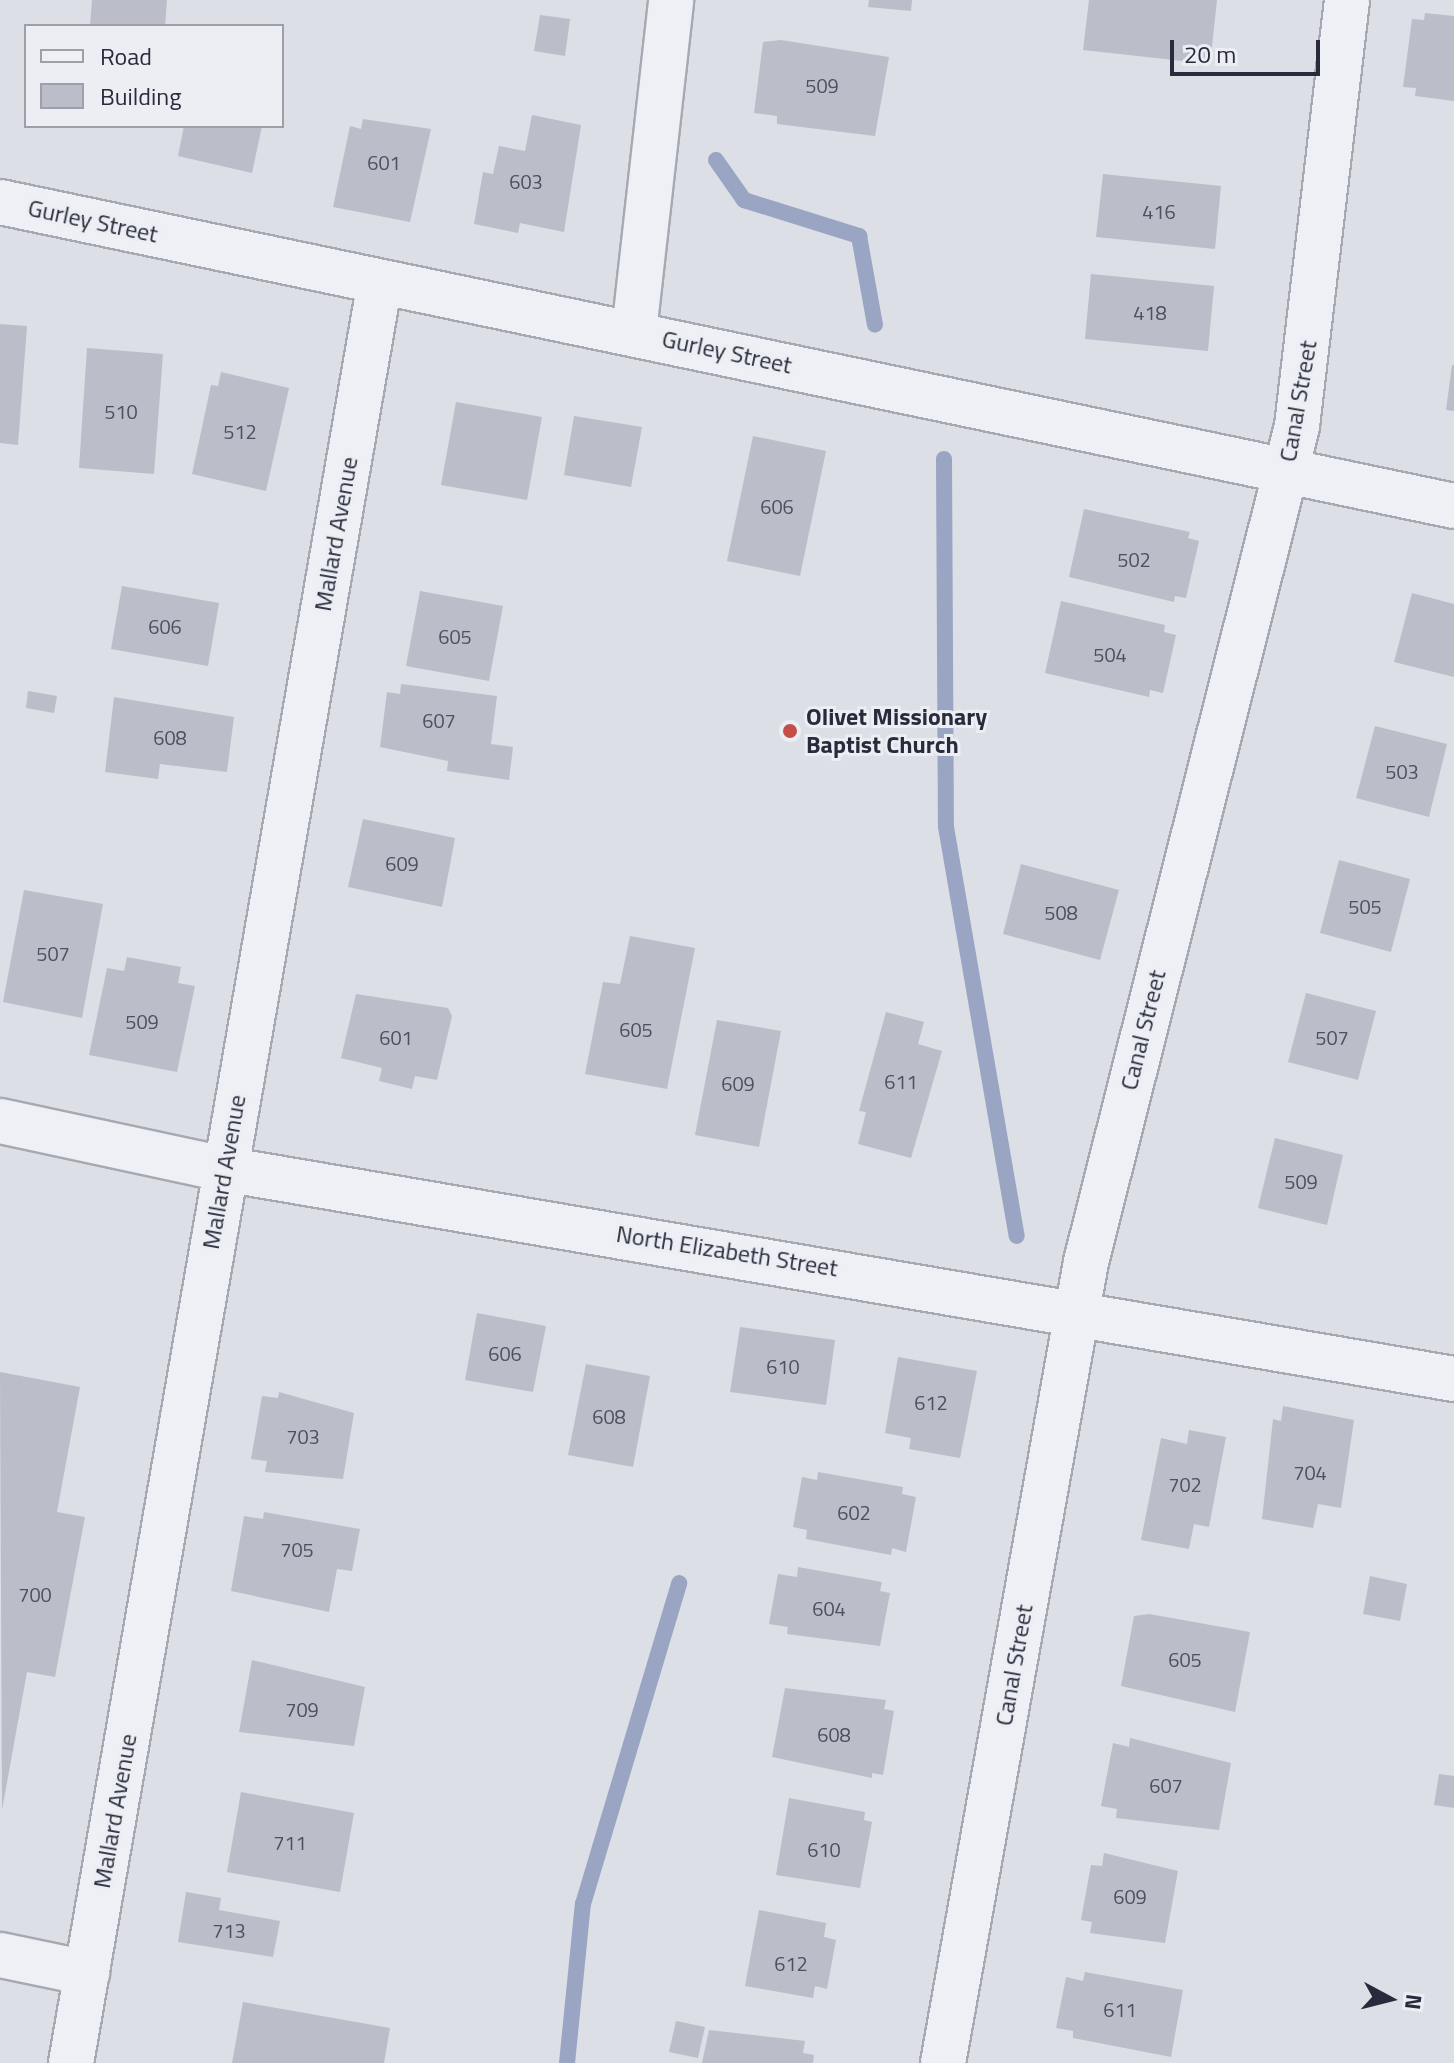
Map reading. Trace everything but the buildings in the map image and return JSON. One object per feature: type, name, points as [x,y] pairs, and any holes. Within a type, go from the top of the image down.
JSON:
[{"type":"street","points":[[634,332],[671,0]]},
{"type":"street","name":"Canal Street","points":[[943,2063],[1077,1312],[1286,468],[1310,330],[1347,0]]},
{"type":"street","name":"Gurley Street","points":[[0,202],[1286,468],[1454,506]]},
{"type":"street","name":"Mallard Avenue","points":[[71,2063],[380,282]]},
{"type":"street","name":"North Elizabeth Street","points":[[0,1121],[224,1169],[1077,1312],[1454,1379]]},
{"type":"street","points":[[0,1955],[87,1973]]},
{"type":"waterway","points":[[716,160],[744,200],[859,236],[875,325]]},
{"type":"waterway","points":[[944,459],[946,827],[1017,1236]]},
{"type":"waterway","points":[[567,2063],[583,1904],[679,1583]]},
{"type":"place","name":"Olivet Missionary Baptist Church","points":[[790,731]]}]
